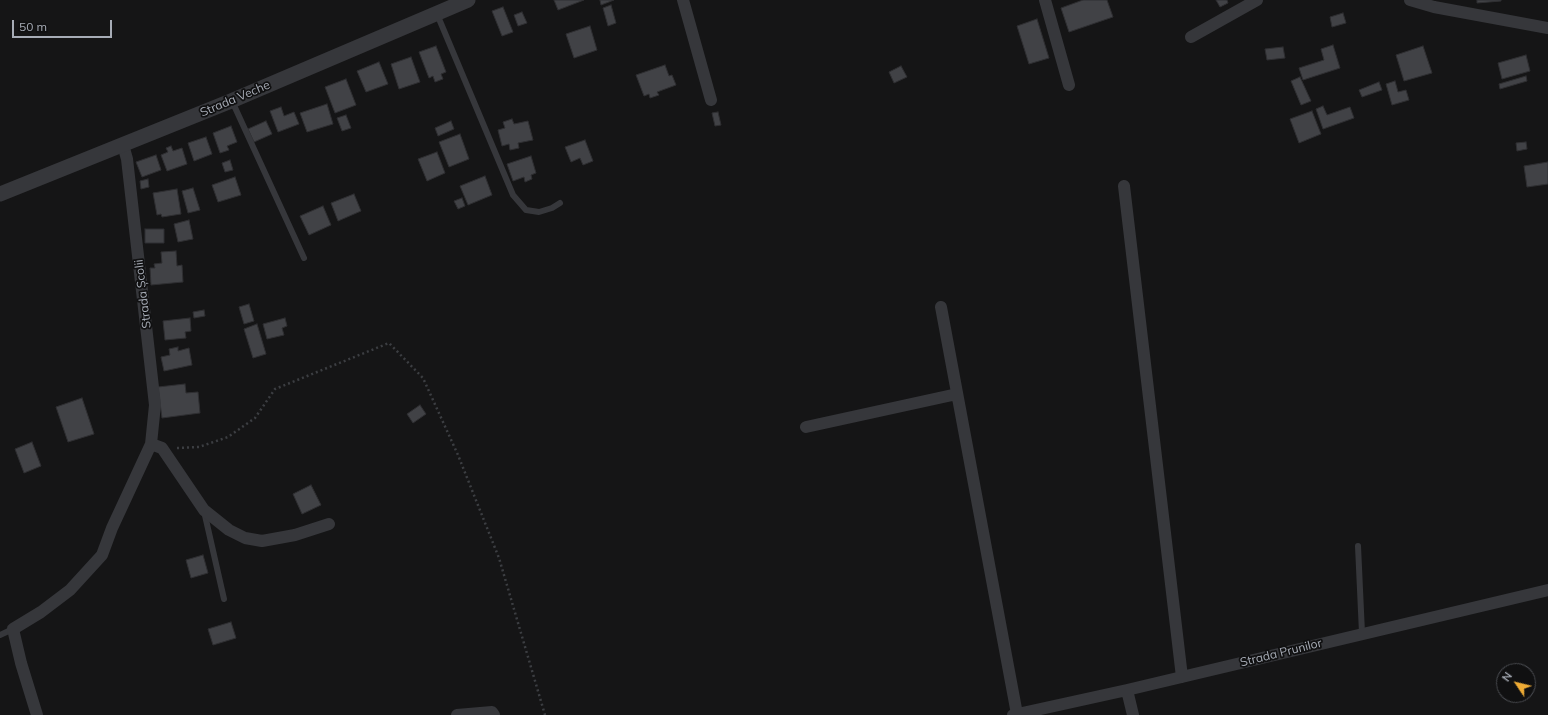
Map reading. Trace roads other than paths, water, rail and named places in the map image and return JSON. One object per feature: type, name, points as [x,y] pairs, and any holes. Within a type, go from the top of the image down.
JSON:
[{"type":"street","name":"Strada Veche","points":[[0,194],[231,101],[468,0]]},
{"type":"street","points":[[682,0],[711,100]]},
{"type":"street","points":[[1045,0],[1069,86]]},
{"type":"street","points":[[1410,0],[1434,7],[1548,28]]},
{"type":"street","points":[[1191,37],[1251,2]]},
{"type":"street","name":"Strada Școlii","points":[[13,629],[41,612],[70,590],[102,555],[112,528],[157,446],[155,405],[127,159],[123,145]]},
{"type":"street","points":[[1124,186],[1182,677]]},
{"type":"street","points":[[941,307],[1015,715]]},
{"type":"street","points":[[806,427],[957,394]]},
{"type":"street","points":[[157,446],[204,510],[229,530],[245,538],[262,541],[295,535],[329,524]]},
{"type":"street","name":"Strada Prunilor","points":[[1015,715],[1127,690],[1548,590]]},
{"type":"street","points":[[13,629],[21,663],[37,715]]},
{"type":"street","points":[[1127,690],[1133,715]]},
{"type":"street","points":[[457,715],[492,712],[494,715]]},
{"type":"lane","points":[[436,13],[513,195],[526,210],[539,212],[552,208],[560,203]]},
{"type":"lane","points":[[231,101],[304,258]]},
{"type":"lane","points":[[204,510],[224,599]]},
{"type":"lane","points":[[1358,546],[1362,633]]},
{"type":"lane","points":[[0,635],[13,629]]}]
